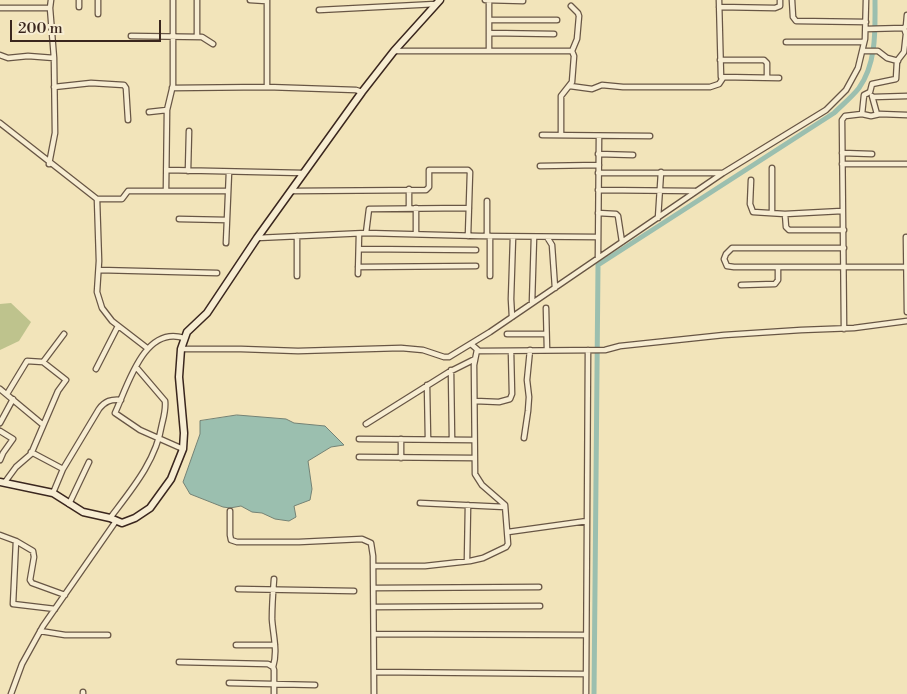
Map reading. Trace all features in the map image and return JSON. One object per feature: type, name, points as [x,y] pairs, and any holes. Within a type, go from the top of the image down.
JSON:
[{"type":"street","points":[[50,164],[55,133],[51,0]]},
{"type":"street","points":[[79,0],[79,8]]},
{"type":"street","points":[[98,0],[98,14]]},
{"type":"street","points":[[166,191],[167,110],[172,88],[174,37],[173,0]]},
{"type":"street","points":[[197,0],[197,36]]},
{"type":"street","points":[[250,0],[266,0],[267,87]]},
{"type":"street","points":[[485,0],[523,1]]},
{"type":"street","points":[[489,0],[489,51]]},
{"type":"street","points":[[719,0],[720,74],[723,78]]},
{"type":"street","points":[[720,7],[775,8],[780,6],[780,0]]},
{"type":"street","points":[[792,0],[793,17],[796,21],[866,22]]},
{"type":"street","points":[[181,349],[298,351],[401,348],[423,350],[444,357],[450,357],[474,348],[532,303],[723,173],[826,110],[840,98],[852,80],[863,51],[866,29],[866,0]]},
{"type":"street","points":[[319,10],[439,2]]},
{"type":"street","points":[[2,482],[53,493],[69,505],[83,512],[122,523],[135,518],[150,508],[171,479],[183,449],[184,433],[179,377],[181,349],[187,332],[207,313],[256,238],[362,92],[394,51],[439,2]]},
{"type":"street","points":[[561,135],[561,96],[572,82],[574,56],[572,50],[577,39],[579,16],[571,6]]},
{"type":"street","points":[[0,8],[50,8]]},
{"type":"street","points":[[877,114],[871,95],[874,83],[896,79],[898,61],[904,52],[906,34],[904,28],[907,16]]},
{"type":"street","points":[[489,20],[557,20]]},
{"type":"street","points":[[866,29],[904,28]]},
{"type":"street","points":[[489,34],[554,34]]},
{"type":"street","points":[[130,36],[197,36],[213,44]]},
{"type":"street","points":[[786,42],[864,42]]},
{"type":"street","points":[[394,51],[572,50]]},
{"type":"street","points":[[863,51],[880,52],[887,58],[898,61]]},
{"type":"street","points":[[0,55],[8,58],[28,56],[54,58]]},
{"type":"street","points":[[720,60],[764,60],[767,63],[767,78]]},
{"type":"street","points":[[570,86],[592,89],[602,85],[623,87],[710,87],[720,84],[723,78]]},
{"type":"street","points":[[723,78],[779,78]]},
{"type":"street","points":[[54,87],[92,83],[124,85],[126,88],[128,120]]},
{"type":"street","points":[[172,88],[267,87],[356,90],[362,92]]},
{"type":"street","points":[[862,114],[864,95],[907,96]]},
{"type":"street","points":[[149,112],[167,110]]},
{"type":"street","points":[[844,329],[842,118],[862,114],[872,116],[877,114],[907,115]]},
{"type":"street","points":[[0,124],[97,199],[122,199],[128,191],[228,191]]},
{"type":"street","points":[[188,171],[189,130]]},
{"type":"street","points":[[542,135],[650,136]]},
{"type":"street","points":[[598,136],[598,258]]},
{"type":"street","points":[[842,153],[872,154]]},
{"type":"street","points":[[598,154],[634,155]]},
{"type":"street","points":[[842,164],[907,164]]},
{"type":"street","points":[[540,166],[599,165]]},
{"type":"street","points":[[772,168],[772,213]]},
{"type":"street","points":[[292,190],[428,189],[428,172],[430,169],[468,170],[470,172],[468,236]]},
{"type":"street","points":[[167,170],[303,173]]},
{"type":"street","points":[[226,243],[229,172]]},
{"type":"street","points":[[658,218],[661,172]]},
{"type":"street","points":[[598,173],[723,173]]},
{"type":"street","points":[[751,180],[751,210],[755,213],[842,212]]},
{"type":"street","points":[[409,189],[409,208]]},
{"type":"street","points":[[598,190],[696,191]]},
{"type":"street","points":[[97,199],[99,270],[97,292],[102,308],[118,326],[147,348]]},
{"type":"street","points":[[487,201],[490,276]]},
{"type":"street","points":[[416,208],[416,234]]},
{"type":"street","points":[[366,233],[369,209],[469,208]]},
{"type":"street","points":[[598,213],[616,214],[618,216],[622,242]]},
{"type":"street","points":[[786,214],[786,227],[789,230],[844,230]]},
{"type":"street","points":[[179,219],[227,220]]},
{"type":"street","points":[[256,238],[366,233],[598,237]]},
{"type":"street","points":[[358,274],[360,234]]},
{"type":"street","points":[[297,236],[297,276]]},
{"type":"street","points":[[512,317],[513,237]]},
{"type":"street","points":[[532,303],[534,237]]},
{"type":"street","points":[[547,237],[552,245],[555,288]]},
{"type":"street","points":[[906,238],[907,312]]},
{"type":"street","points":[[844,248],[732,248],[724,256],[725,264],[730,267],[906,267]]},
{"type":"street","points":[[360,249],[476,250]]},
{"type":"street","points":[[358,267],[476,266]]},
{"type":"street","points":[[741,286],[775,284],[778,280],[778,267]]},
{"type":"street","points":[[99,270],[217,273]]},
{"type":"street","points":[[546,308],[547,350]]},
{"type":"street","points":[[474,348],[496,352],[600,350],[620,346],[724,335],[793,330],[844,329],[907,321]]},
{"type":"street","points":[[96,369],[118,326]]},
{"type":"street","points":[[43,362],[64,334]]},
{"type":"street","points":[[506,334],[546,334]]},
{"type":"street","points":[[183,449],[140,430],[115,413],[147,348],[162,337],[176,336],[184,338]]},
{"type":"street","points":[[373,566],[425,566],[467,561],[483,558],[506,547],[509,540],[505,507],[502,501],[482,485],[475,474],[474,348]]},
{"type":"street","points":[[524,438],[529,397],[527,380],[530,350]]},
{"type":"street","points":[[586,694],[590,350]]},
{"type":"street","points":[[475,401],[500,402],[510,399],[512,394],[511,351]]},
{"type":"street","points":[[366,424],[451,370],[475,359]]},
{"type":"street","points":[[2,482],[31,452],[58,390],[66,380],[43,362],[26,361],[7,394]]},
{"type":"street","points":[[11,694],[22,664],[40,631],[143,475],[160,439],[166,407],[165,401],[136,367]]},
{"type":"street","points":[[451,370],[452,439]]},
{"type":"street","points":[[427,386],[428,439]]},
{"type":"street","points":[[0,389],[42,424]]},
{"type":"street","points":[[0,423],[13,399]]},
{"type":"street","points":[[53,493],[63,469],[104,403],[113,399],[121,400]]},
{"type":"street","points":[[0,431],[13,439],[0,460]]},
{"type":"street","points":[[359,439],[474,440]]},
{"type":"street","points":[[401,439],[401,458]]},
{"type":"street","points":[[31,452],[63,469]]},
{"type":"street","points":[[359,457],[474,458]]},
{"type":"street","points":[[69,505],[89,462]]},
{"type":"street","points":[[420,503],[505,507]]},
{"type":"street","points":[[467,561],[468,506]]},
{"type":"street","points":[[230,511],[231,540],[237,542],[368,540],[373,546],[374,694]]},
{"type":"street","points":[[508,532],[587,521]]},
{"type":"street","points":[[0,535],[16,541],[33,551],[34,557],[30,580],[32,583],[65,595]]},
{"type":"street","points":[[16,541],[13,604],[55,609]]},
{"type":"street","points":[[274,579],[272,618],[275,645],[273,667],[274,694]]},
{"type":"street","points":[[374,588],[539,587]]},
{"type":"street","points":[[238,589],[354,591]]},
{"type":"street","points":[[374,607],[540,606]]},
{"type":"street","points":[[40,631],[65,635],[108,635]]},
{"type":"street","points":[[374,634],[586,635]]},
{"type":"street","points":[[236,645],[275,645]]},
{"type":"street","points":[[179,662],[260,664],[273,667]]},
{"type":"street","points":[[374,672],[586,674]]},
{"type":"street","points":[[229,683],[315,684]]},
{"type":"green space","points":[[11,303],[31,322],[19,341],[0,350],[0,304]]},
{"type":"shaded area","points":[[237,415],[286,419],[294,423],[325,426],[344,445],[331,447],[308,461],[312,489],[310,500],[294,506],[296,517],[289,521],[252,512],[241,506],[223,507],[190,494],[183,482],[200,434],[200,421]]},
{"type":"waterway","points":[[594,694],[598,265],[834,113],[847,101],[859,88],[869,68],[874,46],[875,0]]}]
